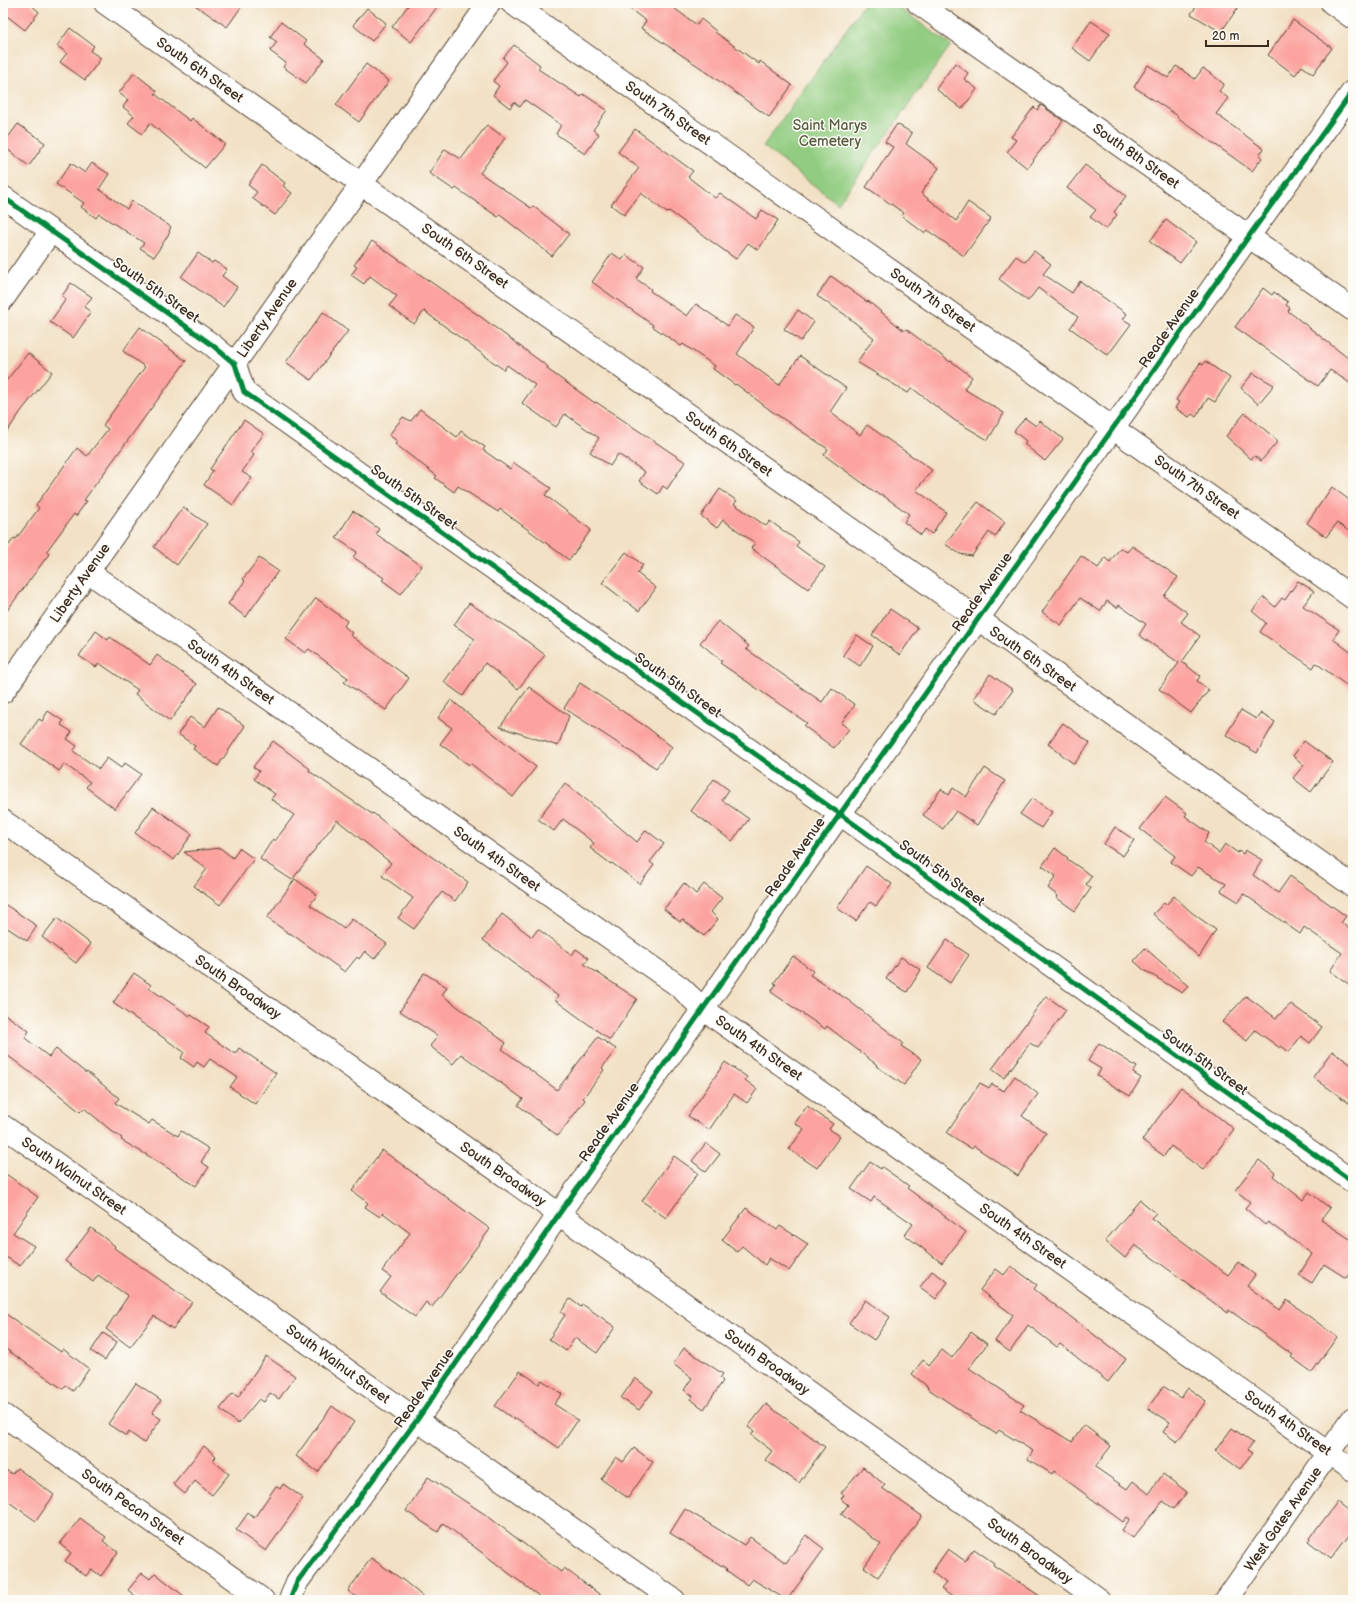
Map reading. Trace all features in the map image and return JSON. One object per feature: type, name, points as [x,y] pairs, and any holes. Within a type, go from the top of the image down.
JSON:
[{"type":"street","name":"South 6th Street","points":[[104,3],[978,619],[1353,886]]},
{"type":"street","name":"Liberty Avenue","points":[[3,692],[489,3]]},
{"type":"street","name":"South 7th Street","points":[[512,3],[1353,598]]},
{"type":"street","name":"South 8th Street","points":[[918,3],[1353,310]]},
{"type":"street","points":[[1332,3],[1353,18]]},
{"type":"street","name":"Reade Avenue","points":[[290,1600],[297,1582],[417,1420],[559,1214],[840,814],[1353,91]]},
{"type":"street","name":"South 5th Street","points":[[3,197],[211,344],[235,364],[244,392],[840,814],[1353,1182]]},
{"type":"street","points":[[3,299],[51,231]]},
{"type":"street","name":"South 4th Street","points":[[87,571],[680,988],[703,1009],[1353,1470]]},
{"type":"street","name":"South Broadway","points":[[3,821],[559,1214],[1099,1600]]},
{"type":"street","name":"South Walnut Street","points":[[3,1126],[417,1420],[674,1600]]},
{"type":"street","name":"South Pecan Street","points":[[3,1415],[263,1600]]},
{"type":"street","name":"West Gates Avenue","points":[[1226,1600],[1353,1418]]},
{"type":"green space","name":"Saint Marys Cemetery","points":[[865,3],[892,3],[951,45],[838,204],[763,146]]},
{"type":"building","points":[[3,3],[29,3],[39,12],[25,30],[3,13]]},
{"type":"building","points":[[192,3],[244,3],[227,27]]},
{"type":"building","points":[[410,3],[440,3],[411,42],[392,27]]},
{"type":"building","points":[[622,3],[667,3],[697,25],[701,19],[716,31],[715,32],[759,64],[760,61],[792,85],[769,117],[701,68],[641,28],[646,21]]},
{"type":"building","points":[[1198,3],[1241,3],[1221,32],[1191,14]]},
{"type":"building","points":[[367,8],[386,23],[372,41],[353,25]]},
{"type":"building","points":[[1293,20],[1332,48],[1313,74],[1302,66],[1295,75],[1268,55]]},
{"type":"building","points":[[1091,21],[1110,33],[1090,61],[1072,48]]},
{"type":"building","points":[[281,22],[306,41],[304,44],[324,59],[306,83],[283,67],[286,63],[270,51],[277,42],[270,37]]},
{"type":"building","points":[[70,28],[94,46],[90,51],[101,58],[85,80],[60,62],[67,53],[57,46]]},
{"type":"building","points":[[514,45],[540,65],[538,69],[581,97],[583,94],[607,110],[593,130],[599,134],[585,154],[556,134],[561,125],[525,100],[520,107],[514,102],[510,108],[493,95],[499,86],[493,81],[507,62],[503,58]]},
{"type":"building","points":[[955,63],[968,73],[964,79],[977,89],[962,109],[936,89]]},
{"type":"building","points":[[366,64],[389,81],[359,122],[336,105]]},
{"type":"building","points":[[1148,65],[1168,78],[1176,66],[1195,79],[1203,68],[1224,84],[1219,91],[1228,98],[1216,114],[1264,149],[1259,155],[1262,158],[1252,171],[1177,117],[1178,116],[1134,87]]},
{"type":"building","points":[[134,73],[157,91],[155,94],[190,121],[192,118],[225,144],[205,168],[150,123],[142,134],[128,123],[134,116],[123,107],[128,100],[119,93]]},
{"type":"building","points":[[1041,105],[1063,121],[1027,168],[1007,152],[1016,140],[1011,137],[1034,107],[1037,110]]},
{"type":"building","points":[[18,124],[45,143],[29,166],[3,146]]},
{"type":"building","points":[[897,124],[912,133],[906,144],[939,168],[921,193],[956,221],[968,202],[991,218],[964,256],[927,230],[924,233],[902,216],[904,213],[866,187],[893,147],[885,142]]},
{"type":"building","points":[[487,125],[505,138],[480,173],[531,208],[533,206],[569,234],[552,256],[500,215],[498,217],[456,188],[454,190],[429,173],[445,149],[461,159]]},
{"type":"building","points":[[635,129],[693,171],[688,177],[715,198],[720,193],[756,219],[762,210],[778,220],[758,250],[748,243],[736,259],[669,211],[667,213],[641,193],[624,215],[611,205],[639,168],[618,152]]},
{"type":"building","points":[[71,163],[85,173],[92,163],[109,174],[99,189],[127,209],[132,201],[171,227],[170,232],[154,257],[140,248],[144,243],[99,214],[96,218],[81,207],[84,203],[56,184]]},
{"type":"building","points":[[262,165],[285,183],[283,186],[292,193],[275,215],[252,198],[257,192],[248,185]]},
{"type":"building","points":[[1085,165],[1126,196],[1114,212],[1117,215],[1106,229],[1090,217],[1096,210],[1067,188]]},
{"type":"building","points":[[1166,220],[1196,242],[1180,263],[1150,241]]},
{"type":"building","points":[[372,241],[481,317],[548,367],[547,369],[595,403],[596,402],[685,462],[667,489],[663,486],[658,494],[639,481],[645,472],[618,454],[610,466],[590,452],[599,438],[565,414],[556,427],[522,403],[535,385],[507,365],[504,370],[424,311],[414,324],[389,306],[397,296],[370,276],[364,284],[351,275],[357,267],[354,265]]},
{"type":"building","points":[[1034,251],[1051,264],[1043,274],[1072,293],[1080,281],[1127,314],[1123,319],[1131,324],[1108,355],[1070,328],[1078,317],[1038,288],[1028,301],[999,279],[1016,256],[1025,262]]},
{"type":"building","points":[[198,253],[212,263],[214,261],[227,269],[222,276],[237,287],[223,307],[181,277]]},
{"type":"building","points":[[612,253],[622,260],[626,255],[644,267],[636,279],[651,289],[650,291],[687,316],[696,304],[728,326],[735,315],[754,327],[737,354],[779,385],[800,356],[846,388],[830,412],[860,435],[867,425],[932,470],[916,490],[946,512],[932,534],[925,529],[921,535],[904,522],[909,514],[881,494],[879,495],[824,455],[828,449],[713,369],[715,366],[683,344],[681,346],[592,282]]},
{"type":"building","points":[[831,276],[867,302],[868,301],[904,331],[906,329],[972,377],[964,389],[1004,413],[988,440],[954,420],[912,388],[908,393],[857,362],[874,338],[844,314],[817,296]]},
{"type":"building","points":[[71,283],[92,297],[84,307],[91,312],[73,338],[50,322],[66,299],[62,296]]},
{"type":"building","points":[[1263,288],[1272,295],[1274,292],[1288,302],[1286,305],[1290,308],[1288,311],[1353,362],[1353,385],[1330,370],[1318,386],[1235,327]]},
{"type":"building","points":[[798,310],[814,322],[801,341],[784,329]]},
{"type":"building","points":[[323,312],[348,331],[311,380],[286,362]]},
{"type":"building","points":[[140,327],[186,361],[84,500],[87,501],[76,516],[74,514],[46,552],[49,554],[3,616],[3,553],[14,538],[16,539],[39,508],[36,505],[77,448],[87,456],[108,429],[103,425],[145,367],[123,351]]},
{"type":"building","points":[[28,353],[52,372],[3,437],[3,385]]},
{"type":"building","points":[[1205,361],[1230,378],[1215,402],[1208,398],[1196,417],[1192,414],[1189,417],[1175,408],[1179,402],[1176,400],[1200,363],[1203,365]]},
{"type":"building","points":[[1253,373],[1274,385],[1258,404],[1241,388]]},
{"type":"building","points":[[420,409],[457,437],[461,431],[485,447],[483,450],[510,469],[514,463],[551,488],[545,495],[591,530],[569,560],[500,509],[498,512],[458,486],[454,492],[435,478],[437,476],[395,444],[397,441],[389,435],[403,417],[411,421]]},
{"type":"building","points":[[1245,413],[1278,441],[1261,461],[1255,456],[1251,459],[1226,436]]},
{"type":"building","points":[[1025,418],[1036,426],[1040,421],[1063,439],[1045,461],[1024,444],[1026,441],[1014,431]]},
{"type":"building","points":[[244,420],[264,434],[250,452],[254,455],[242,472],[252,478],[233,505],[204,485],[213,471],[210,469]]},
{"type":"building","points":[[1332,487],[1353,503],[1353,534],[1337,523],[1326,537],[1307,523]]},
{"type":"building","points":[[720,489],[737,501],[734,504],[766,526],[770,521],[799,542],[796,546],[825,567],[808,589],[751,548],[755,543],[723,520],[717,528],[701,516]]},
{"type":"building","points":[[978,502],[1005,522],[995,537],[989,532],[972,556],[960,554],[945,544]]},
{"type":"building","points":[[183,507],[207,524],[177,565],[154,547]]},
{"type":"building","points":[[353,511],[379,529],[376,534],[422,566],[401,594],[382,580],[384,578],[353,557],[357,552],[336,538]]},
{"type":"building","points":[[1132,546],[1178,577],[1164,596],[1188,613],[1181,622],[1200,636],[1182,662],[1200,676],[1197,681],[1209,690],[1191,713],[1159,689],[1179,663],[1139,635],[1146,624],[1119,605],[1117,608],[1107,601],[1100,611],[1080,598],[1061,625],[1042,612],[1081,556],[1098,568],[1105,558],[1110,562],[1120,548],[1127,552]]},
{"type":"building","points":[[626,552],[643,565],[637,573],[656,588],[639,611],[602,583]]},
{"type":"building","points":[[259,558],[278,571],[246,617],[228,604],[245,581],[243,579]]},
{"type":"building","points":[[1298,581],[1314,591],[1303,606],[1339,630],[1333,639],[1353,654],[1353,690],[1316,663],[1313,668],[1260,632],[1266,623],[1252,611],[1264,597],[1275,607],[1282,598],[1285,600]]},
{"type":"building","points":[[316,598],[347,621],[344,626],[352,633],[350,635],[409,678],[386,710],[344,682],[348,678],[309,649],[305,653],[286,639]]},
{"type":"building","points":[[469,603],[519,635],[545,655],[518,689],[485,663],[463,696],[444,682],[475,639],[454,625]]},
{"type":"building","points":[[890,609],[918,628],[900,655],[872,635]]},
{"type":"building","points":[[718,621],[749,646],[746,649],[822,702],[832,688],[855,705],[841,723],[849,729],[834,748],[804,726],[807,723],[720,663],[722,661],[700,643]]},
{"type":"building","points":[[96,631],[108,640],[110,637],[150,665],[157,655],[197,684],[170,721],[135,694],[138,690],[99,663],[96,667],[79,656]]},
{"type":"building","points":[[857,635],[873,646],[860,666],[843,655]]},
{"type":"building","points":[[990,674],[1013,690],[996,714],[973,699]]},
{"type":"building","points":[[580,683],[648,728],[672,747],[656,768],[564,708]]},
{"type":"building","points":[[529,687],[569,716],[558,746],[500,727]]},
{"type":"building","points":[[451,700],[536,767],[513,797],[470,763],[469,765],[440,744],[452,728],[438,718]]},
{"type":"building","points":[[218,707],[245,726],[218,766],[193,749],[195,746],[178,734],[190,717],[205,727]]},
{"type":"building","points":[[1241,710],[1256,719],[1260,713],[1275,722],[1257,753],[1226,735]]},
{"type":"building","points":[[48,711],[63,721],[61,725],[72,732],[67,739],[77,746],[73,751],[99,769],[107,758],[121,768],[125,763],[141,774],[115,809],[86,787],[90,782],[64,764],[59,771],[21,744],[39,719],[42,721]]},
{"type":"building","points":[[1063,723],[1090,743],[1074,764],[1048,744]]},
{"type":"building","points":[[273,741],[310,769],[309,771],[372,814],[373,813],[399,834],[468,882],[455,901],[442,892],[414,929],[398,918],[413,898],[382,876],[391,863],[337,820],[292,880],[260,859],[273,839],[275,841],[294,815],[271,799],[275,794],[254,779],[259,771],[253,767]]},
{"type":"building","points":[[1304,741],[1333,762],[1311,792],[1293,778],[1304,765],[1293,756]]},
{"type":"building","points":[[985,768],[1005,781],[977,825],[956,811],[943,829],[923,815],[941,789],[949,795],[953,788],[966,797]]},
{"type":"building","points":[[714,779],[729,790],[722,800],[749,819],[732,841],[691,811]]},
{"type":"building","points":[[565,783],[637,842],[646,830],[664,844],[650,862],[654,865],[640,884],[590,848],[594,843],[563,819],[554,831],[538,819]]},
{"type":"building","points":[[1165,797],[1187,813],[1185,816],[1209,833],[1204,842],[1219,853],[1225,844],[1238,853],[1239,851],[1243,854],[1245,850],[1262,860],[1253,875],[1278,893],[1290,876],[1346,916],[1341,923],[1353,931],[1353,987],[1330,971],[1342,953],[1304,927],[1300,934],[1244,894],[1239,902],[1221,891],[1226,884],[1198,867],[1191,876],[1171,862],[1175,856],[1140,829]]},
{"type":"building","points":[[1032,798],[1052,812],[1041,828],[1020,814]]},
{"type":"building","points":[[153,807],[192,834],[174,860],[135,833]]},
{"type":"building","points":[[1115,827],[1134,840],[1123,856],[1104,844]]},
{"type":"building","points":[[220,848],[233,858],[239,848],[254,859],[220,905],[194,886],[207,869],[184,852]]},
{"type":"building","points":[[1055,848],[1068,858],[1067,859],[1092,876],[1086,884],[1091,888],[1075,911],[1057,898],[1058,896],[1048,888],[1056,876],[1042,866]]},
{"type":"building","points":[[866,866],[892,884],[876,906],[870,902],[856,921],[837,908]]},
{"type":"building","points":[[295,879],[317,895],[310,905],[344,929],[352,919],[387,944],[374,959],[365,951],[359,959],[357,957],[345,972],[267,918]]},
{"type":"building","points":[[684,883],[696,894],[704,884],[722,898],[711,912],[718,919],[704,936],[682,919],[680,922],[664,909]]},
{"type":"building","points":[[1174,896],[1191,912],[1216,930],[1199,957],[1153,914],[1164,903],[1166,905]]},
{"type":"building","points":[[3,903],[37,926],[27,941],[3,925]]},
{"type":"building","points":[[502,914],[532,937],[538,929],[572,955],[576,949],[589,958],[584,964],[637,999],[610,1040],[555,1000],[558,996],[483,940]]},
{"type":"building","points":[[57,918],[91,944],[76,963],[42,937]]},
{"type":"building","points":[[947,940],[969,955],[950,983],[928,968]]},
{"type":"building","points":[[1145,948],[1188,986],[1182,993],[1144,970],[1134,961]]},
{"type":"building","points":[[793,956],[813,971],[810,975],[848,1000],[903,1043],[901,1046],[921,1059],[904,1085],[876,1066],[877,1065],[827,1026],[825,1029],[771,992],[776,984],[774,983]]},
{"type":"building","points":[[901,957],[921,970],[907,992],[886,979]]},
{"type":"building","points":[[134,973],[151,985],[149,988],[209,1027],[205,1033],[235,1054],[239,1048],[276,1073],[255,1104],[230,1087],[237,1077],[210,1059],[204,1067],[197,1062],[194,1067],[181,1058],[184,1052],[113,1003]]},
{"type":"building","points":[[424,973],[447,987],[442,995],[506,1043],[502,1049],[557,1090],[598,1037],[616,1049],[602,1068],[604,1070],[583,1098],[585,1100],[558,1136],[518,1105],[523,1099],[461,1054],[453,1064],[430,1046],[438,1036],[400,1011]]},
{"type":"building","points":[[1046,996],[1066,1010],[1038,1048],[1030,1043],[1004,1078],[992,1069]]},
{"type":"building","points":[[1246,996],[1276,1018],[1291,1004],[1322,1027],[1310,1043],[1301,1036],[1289,1052],[1281,1046],[1280,1048],[1255,1030],[1247,1041],[1222,1022]]},
{"type":"building","points":[[3,1013],[29,1031],[25,1038],[49,1057],[56,1049],[86,1073],[87,1072],[119,1098],[115,1103],[149,1124],[152,1120],[178,1136],[181,1131],[209,1149],[201,1162],[209,1167],[196,1186],[121,1140],[122,1138],[84,1108],[80,1112],[3,1052]]},
{"type":"building","points":[[1099,1043],[1137,1067],[1133,1073],[1141,1078],[1130,1096],[1097,1076],[1101,1069],[1088,1061]]},
{"type":"building","points":[[1332,1051],[1353,1066],[1353,1106],[1313,1077]]},
{"type":"building","points":[[725,1062],[747,1077],[745,1080],[757,1089],[747,1103],[734,1094],[709,1130],[688,1116]]},
{"type":"building","points":[[1015,1076],[1038,1094],[1022,1116],[1046,1133],[1018,1176],[974,1146],[972,1149],[947,1133],[980,1083],[989,1088],[992,1084],[1004,1091]]},
{"type":"building","points":[[1181,1087],[1234,1129],[1203,1170],[1171,1146],[1164,1156],[1142,1140]]},
{"type":"building","points":[[807,1106],[833,1124],[829,1129],[840,1136],[817,1168],[789,1149],[804,1129],[795,1123]]},
{"type":"building","points":[[706,1143],[720,1154],[706,1172],[692,1161]]},
{"type":"building","points":[[382,1150],[490,1229],[432,1307],[426,1302],[415,1317],[380,1292],[391,1277],[382,1271],[410,1233],[383,1213],[380,1217],[365,1207],[368,1203],[352,1191]]},
{"type":"building","points":[[674,1156],[698,1173],[666,1218],[642,1201]]},
{"type":"building","points":[[1259,1160],[1275,1173],[1273,1176],[1303,1200],[1309,1192],[1330,1208],[1321,1220],[1353,1241],[1353,1268],[1346,1278],[1324,1264],[1312,1283],[1299,1275],[1312,1254],[1268,1222],[1265,1225],[1245,1208],[1250,1202],[1235,1190]]},
{"type":"building","points":[[870,1162],[881,1169],[882,1167],[909,1186],[907,1188],[966,1232],[942,1263],[905,1235],[913,1224],[874,1197],[871,1202],[851,1189]]},
{"type":"building","points":[[3,1172],[38,1197],[13,1233],[34,1246],[20,1266],[3,1255]]},
{"type":"building","points":[[1140,1200],[1156,1213],[1151,1218],[1228,1275],[1238,1262],[1255,1275],[1247,1286],[1280,1310],[1287,1300],[1337,1337],[1312,1372],[1291,1357],[1293,1355],[1229,1310],[1228,1313],[1135,1245],[1125,1258],[1105,1241]]},
{"type":"building","points":[[746,1208],[777,1230],[780,1226],[808,1244],[789,1271],[769,1258],[765,1265],[742,1246],[737,1252],[722,1240]]},
{"type":"building","points":[[91,1228],[115,1246],[114,1248],[192,1302],[173,1329],[154,1316],[130,1347],[106,1329],[128,1296],[98,1275],[93,1282],[65,1261]]},
{"type":"building","points":[[1011,1266],[1037,1285],[1034,1289],[1126,1359],[1108,1382],[1060,1344],[1057,1347],[1028,1325],[1010,1352],[995,1341],[1013,1315],[980,1290],[996,1269],[1004,1275]]},
{"type":"building","points":[[932,1271],[948,1282],[936,1299],[920,1287]]},
{"type":"building","points":[[570,1299],[581,1307],[582,1304],[615,1327],[597,1353],[575,1338],[566,1351],[549,1339],[565,1315],[561,1312]]},
{"type":"building","points":[[865,1300],[890,1317],[874,1340],[849,1323]]},
{"type":"building","points":[[3,1312],[61,1352],[63,1349],[89,1369],[73,1391],[66,1386],[63,1389],[3,1347]]},
{"type":"building","points":[[971,1332],[987,1344],[969,1368],[1024,1405],[1020,1410],[1072,1442],[1084,1425],[1111,1446],[1095,1467],[1127,1489],[1133,1481],[1149,1494],[1163,1474],[1187,1492],[1174,1509],[1163,1501],[1133,1538],[1122,1530],[1130,1519],[1127,1517],[1123,1522],[1054,1471],[1052,1474],[1028,1459],[1033,1451],[999,1430],[996,1434],[927,1388],[928,1387],[912,1374],[923,1360],[929,1366],[942,1350],[952,1358]]},
{"type":"building","points":[[103,1333],[117,1342],[105,1360],[91,1351]]},
{"type":"building","points":[[684,1348],[723,1374],[720,1378],[723,1381],[704,1409],[690,1399],[693,1396],[684,1390],[692,1378],[673,1364]]},
{"type":"building","points":[[266,1356],[295,1376],[279,1399],[270,1393],[264,1402],[259,1399],[238,1424],[220,1409],[233,1393],[238,1397]]},
{"type":"building","points":[[520,1371],[539,1384],[542,1380],[562,1394],[554,1404],[578,1420],[559,1448],[516,1418],[515,1420],[495,1406]]},
{"type":"building","points":[[635,1378],[653,1391],[639,1410],[621,1398]]},
{"type":"building","points":[[136,1383],[161,1400],[152,1413],[161,1419],[144,1443],[129,1432],[126,1436],[108,1424]]},
{"type":"building","points":[[1163,1386],[1181,1398],[1188,1388],[1206,1401],[1177,1442],[1163,1432],[1170,1422],[1148,1408]]},
{"type":"building","points":[[766,1404],[825,1447],[799,1483],[765,1460],[772,1451],[751,1435],[754,1431],[748,1427]]},
{"type":"building","points":[[332,1406],[354,1422],[318,1472],[296,1456]]},
{"type":"building","points":[[1232,1428],[1253,1443],[1247,1450],[1252,1453],[1240,1469],[1215,1451]]},
{"type":"building","points":[[204,1446],[216,1456],[212,1460],[229,1474],[212,1495],[195,1481],[185,1494],[173,1484]]},
{"type":"building","points":[[634,1448],[653,1462],[628,1498],[601,1479],[616,1457],[623,1462]]},
{"type":"building","points":[[863,1467],[885,1485],[882,1488],[922,1516],[878,1577],[864,1567],[881,1544],[841,1514],[848,1505],[841,1499],[844,1495],[841,1493]]},
{"type":"building","points":[[3,1468],[12,1474],[17,1468],[54,1495],[36,1521],[3,1498]]},
{"type":"building","points":[[428,1477],[486,1515],[561,1572],[564,1568],[607,1600],[544,1600],[443,1523],[438,1532],[406,1511]]},
{"type":"building","points":[[283,1484],[303,1498],[266,1551],[236,1530],[248,1513],[254,1518],[276,1486],[280,1489]]},
{"type":"building","points":[[1337,1502],[1353,1515],[1353,1530],[1331,1559],[1308,1541]]},
{"type":"building","points":[[685,1509],[744,1545],[750,1537],[786,1563],[806,1535],[824,1549],[787,1600],[752,1579],[747,1585],[726,1570],[727,1569],[670,1533]]},
{"type":"building","points":[[80,1518],[106,1537],[103,1541],[118,1552],[101,1576],[91,1569],[86,1576],[65,1561],[71,1553],[60,1544]]},
{"type":"building","points":[[948,1549],[965,1561],[974,1549],[994,1563],[993,1565],[1046,1600],[957,1600],[941,1589],[946,1583],[932,1572]]},
{"type":"building","points":[[371,1558],[403,1580],[427,1600],[361,1600],[348,1591]]},
{"type":"building","points":[[142,1573],[150,1579],[155,1573],[189,1600],[140,1600],[128,1590]]},
{"type":"cycle path","points":[[290,1600],[297,1582],[417,1420],[559,1214],[840,814],[1353,91]]},
{"type":"cycle path","points":[[3,197],[211,344],[235,364],[244,392],[840,814],[1353,1182]]}]
